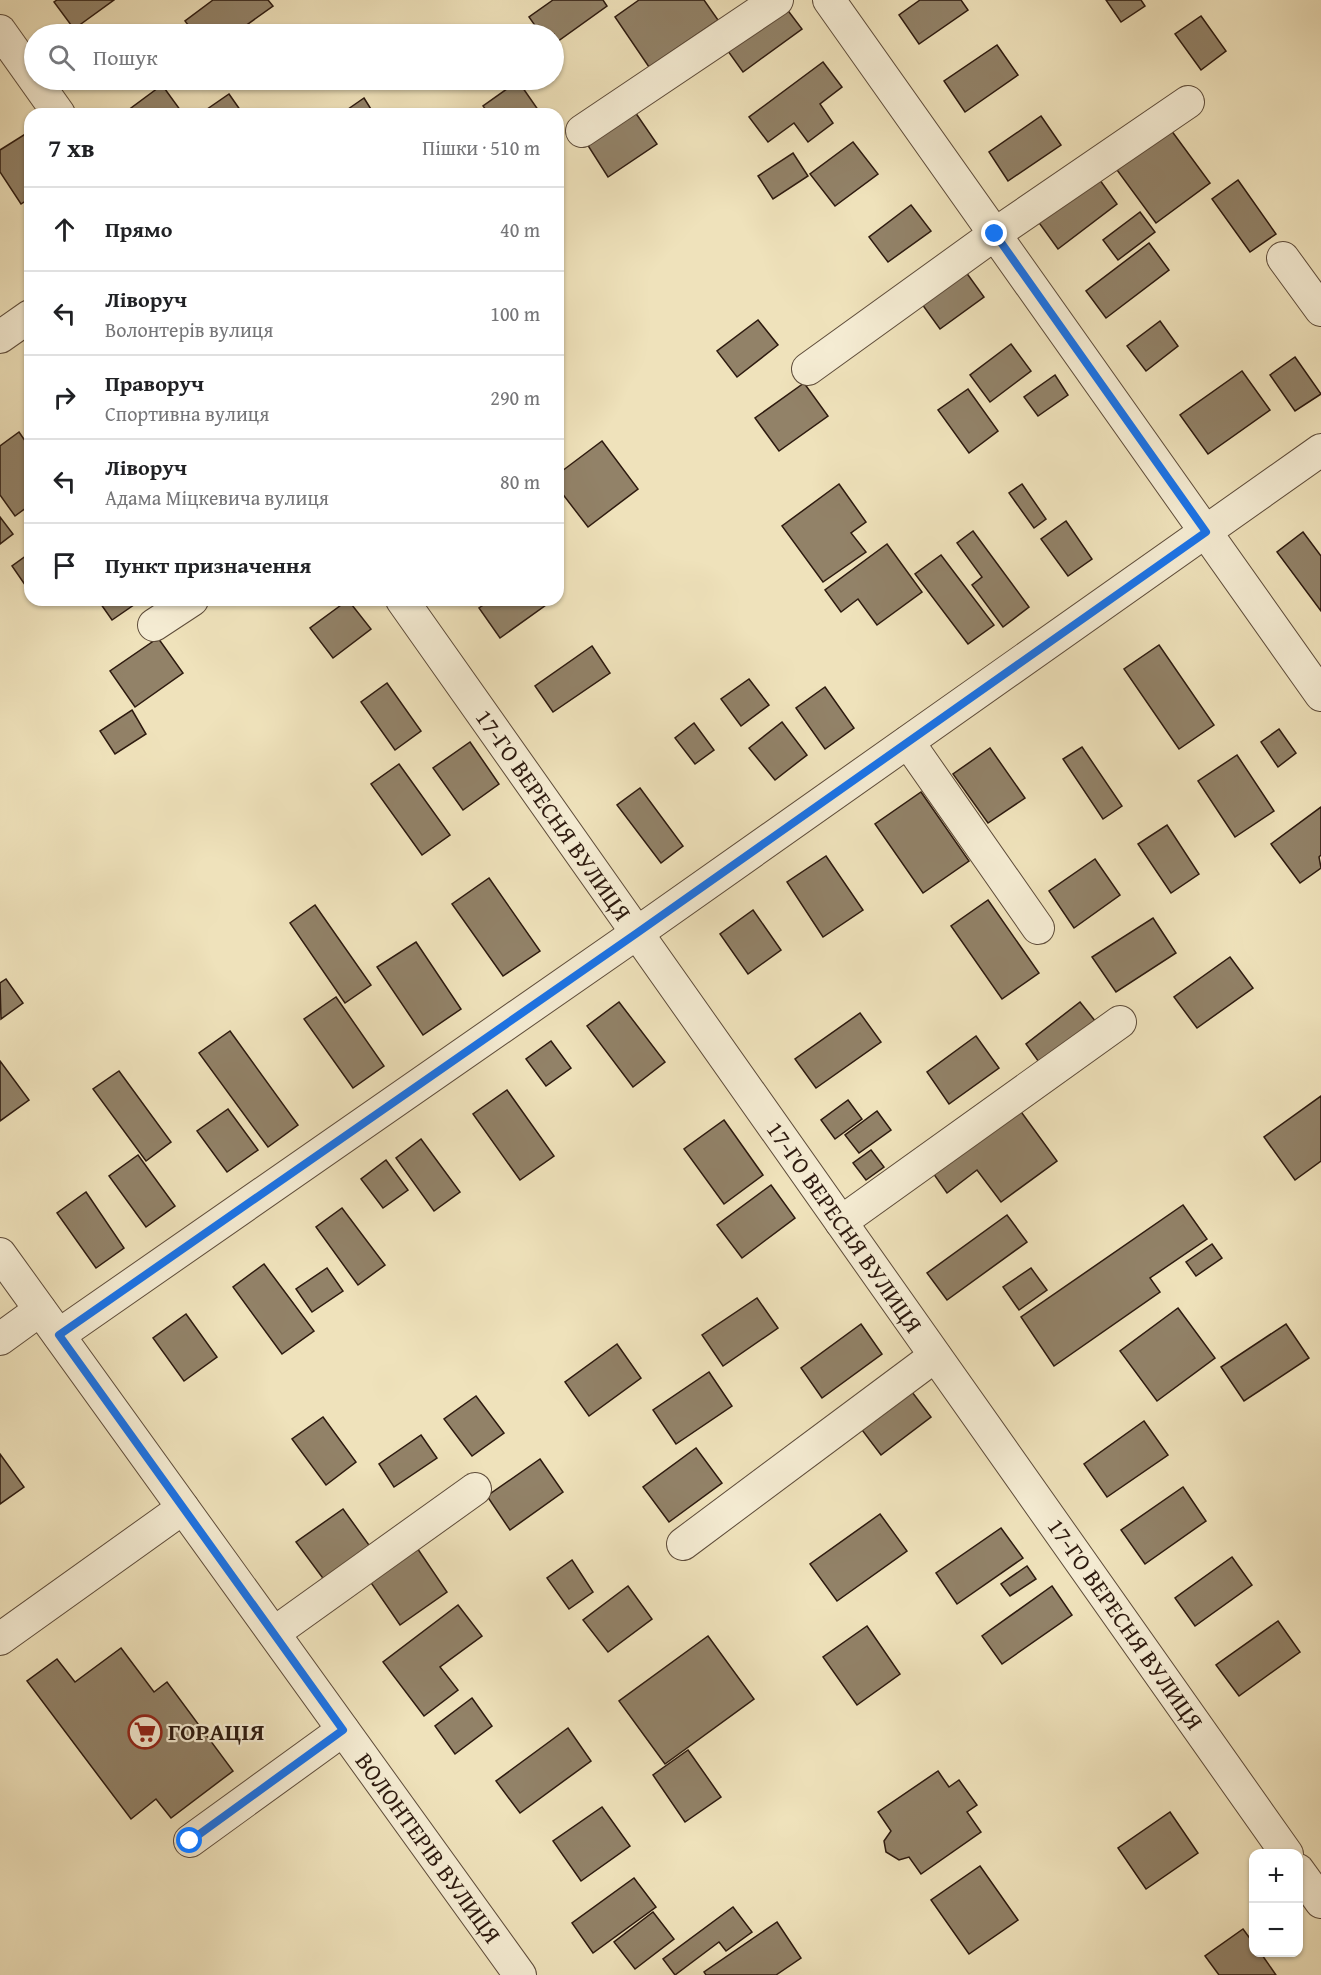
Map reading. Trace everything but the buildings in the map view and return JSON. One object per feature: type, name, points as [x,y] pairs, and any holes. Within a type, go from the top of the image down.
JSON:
[{"type":"street","points":[[582,131],[777,0]]},
{"type":"street","points":[[829,0],[1321,695]]},
{"type":"street","points":[[0,31],[24,65]]},
{"type":"street","points":[[41,90],[54,108]]},
{"type":"street","points":[[808,369],[995,234],[1188,102]]},
{"type":"street","points":[[1283,258],[1321,310]]},
{"type":"street","points":[[0,337],[24,320]]},
{"type":"street","points":[[59,1335],[637,933],[1321,450]]},
{"type":"street","points":[[154,625],[183,606]]},
{"type":"street","name":"17-ГО ВЕРЕСНЯ ВУЛИЦЯ","points":[[406,606],[1283,1849]]},
{"type":"street","points":[[908,742],[1038,928]]},
{"type":"street","points":[[841,1222],[1120,1022]]},
{"type":"street","name":"ВОЛОНТЕРІВ ВУЛИЦЯ","points":[[0,1254],[519,1975]]},
{"type":"street","points":[[0,1339],[40,1310]]},
{"type":"street","points":[[684,1544],[935,1356]]},
{"type":"street","points":[[274,1634],[476,1489]]},
{"type":"street","points":[[0,1639],[183,1508]]},
{"type":"street","points":[[190,1841],[343,1730]]},
{"type":"street","points":[[1303,1876],[1321,1902]]},
{"type":"place","name":"ГОРАЦІЯ","points":[[145,1732]]},
{"type":"route","points":[[190,1841],[343,1730],[59,1335],[637,933],[1206,532],[995,234]]}]
